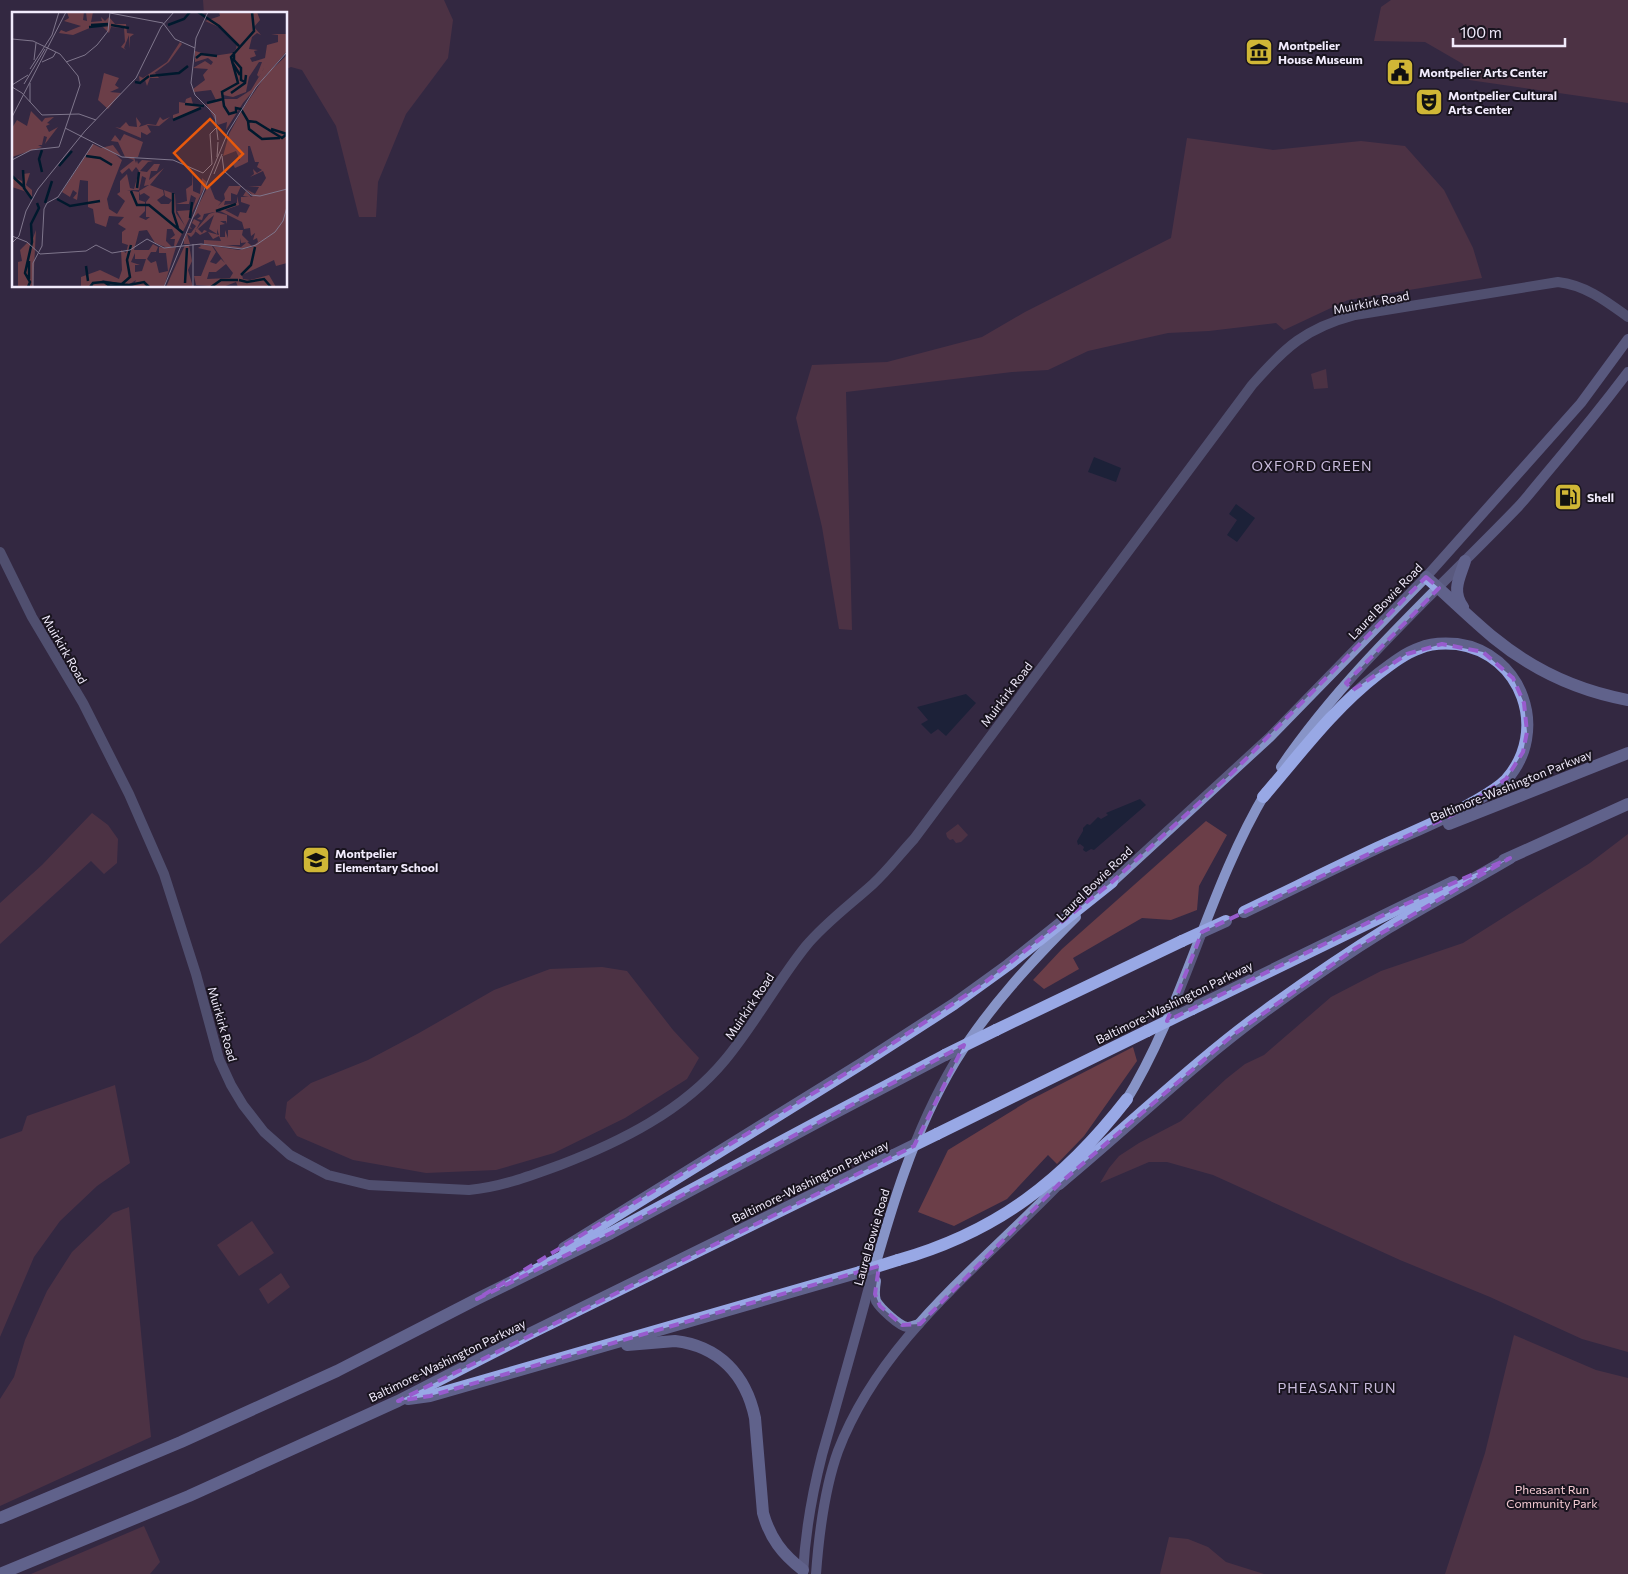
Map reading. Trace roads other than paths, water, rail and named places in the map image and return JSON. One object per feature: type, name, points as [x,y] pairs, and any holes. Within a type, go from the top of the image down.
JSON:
[{"type":"highway","points":[[1465,561],[1456,587],[1457,596],[1462,605],[1481,627]]},
{"type":"highway","points":[[1426,577],[1481,627],[1522,659],[1556,678],[1588,690],[1628,700]]},
{"type":"highway","points":[[1244,912],[1452,815],[1498,787],[1519,762],[1525,743],[1528,722],[1522,694],[1503,665],[1482,652],[1462,645],[1452,644],[1432,644],[1421,647],[1387,667],[1343,704],[1324,724],[1263,798]]},
{"type":"highway","name":"Baltimore-Washington Parkway","points":[[0,1518],[164,1449],[337,1371],[611,1233],[946,1055],[1182,941],[1244,912],[1443,827],[1628,753]]},
{"type":"highway","name":"Baltimore-Washington Parkway","points":[[0,1574],[189,1496],[398,1400],[1406,904],[1493,863],[1510,858],[1628,804]]},
{"type":"highway","points":[[1059,1184],[1103,1148],[1196,1065],[1272,1006],[1380,933],[1510,858]]},
{"type":"highway","points":[[477,1299],[613,1219],[862,1064],[954,1004],[1008,965],[1112,882]]},
{"type":"highway","points":[[398,1400],[430,1396],[936,1249],[965,1237],[1004,1216],[1028,1199],[1068,1166],[1094,1139],[1127,1099]]},
{"type":"highway","points":[[597,1347],[655,1342],[682,1342],[711,1352],[733,1370],[745,1387],[755,1418],[762,1513],[766,1526],[782,1552],[803,1572]]},
{"type":"main road","name":"Muirkirk Road","points":[[0,552],[32,617],[100,735],[164,874],[196,974],[219,1059],[243,1105],[264,1132],[290,1155],[328,1175],[369,1185],[469,1190],[483,1188],[522,1180],[589,1154],[660,1117],[685,1098],[724,1062],[807,945],[875,882],[914,839],[1252,385],[1288,347],[1313,330],[1355,315],[1552,283],[1568,283],[1590,291],[1628,317]]},
{"type":"main road","name":"Laurel Bowie Road","points":[[803,1572],[808,1519],[816,1479],[896,1192],[924,1121],[956,1061],[1012,984],[1044,950],[1112,882],[1270,737],[1426,577],[1581,403],[1628,339]]},
{"type":"main road","points":[[816,1574],[824,1505],[838,1452],[868,1390],[890,1357],[920,1324],[1098,1143],[1139,1080],[1158,1044],[1226,870],[1263,798],[1293,750],[1326,707],[1371,657],[1520,505],[1595,416],[1628,372]]},
{"type":"main road","points":[[887,1224],[876,1284],[876,1301],[902,1325],[908,1327],[920,1324]]},
{"type":"water","points":[[1094,457],[1121,468],[1116,482],[1088,472]]},
{"type":"water","points":[[1236,504],[1255,518],[1237,542],[1227,535],[1237,520],[1229,514]]},
{"type":"water","points":[[966,694],[976,703],[946,736],[938,729],[931,734],[921,724],[928,720],[917,707]]},
{"type":"water","points":[[1140,799],[1146,805],[1094,850],[1091,849],[1086,852],[1083,850],[1084,847],[1080,844],[1078,845],[1077,841],[1087,824],[1090,825],[1098,817],[1101,819],[1108,815],[1106,813]]},
{"type":"place","name":"Montpelier House Museum","points":[[1259,52]]},
{"type":"place","name":"Montpelier Arts Center","points":[[1400,72]]},
{"type":"place","name":"Montpelier Cultural Arts Center","points":[[1429,102]]},
{"type":"place","name":"Shell","points":[[1568,497]]},
{"type":"place","name":"Montpelier Elementary School","points":[[316,860]]},
{"type":"district","name":"OXFORD GREEN","points":[[1312,465]]},
{"type":"district","name":"PHEASANT RUN","points":[[1337,1387]]},
{"type":"park label","name":"Pheasant Run Community Park","points":[[1552,1496]]}]
